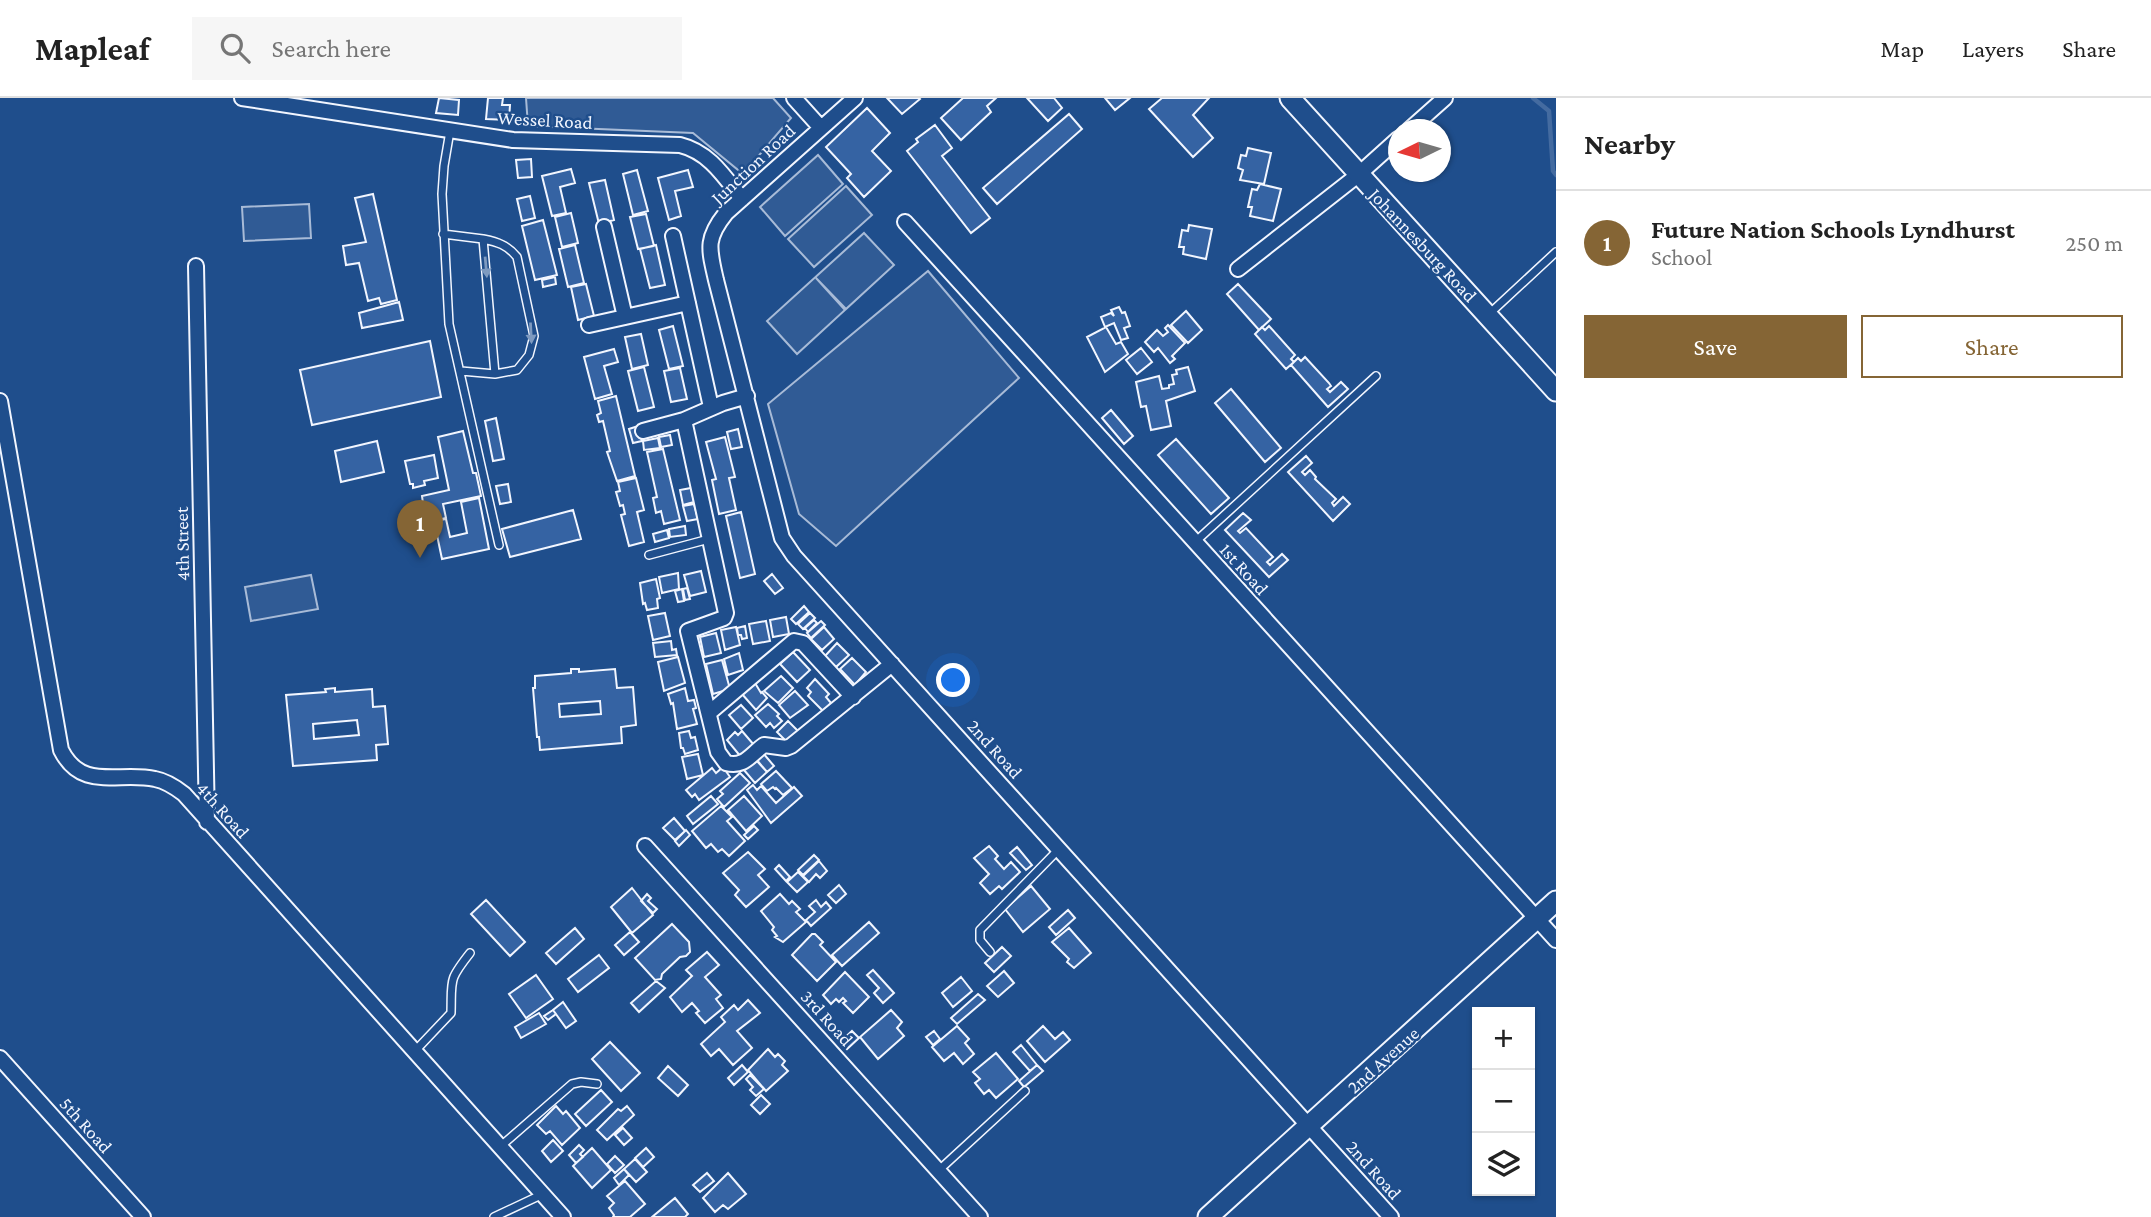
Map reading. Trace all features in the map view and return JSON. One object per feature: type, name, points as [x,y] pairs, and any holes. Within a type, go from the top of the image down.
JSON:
[{"type":"street","name":"Wessel Road","points":[[242,98],[513,140],[680,145],[699,151],[713,163],[743,199]]},
{"type":"street","points":[[794,98],[821,128]]},
{"type":"street","name":"Junction Road","points":[[711,233],[726,213],[855,98]]},
{"type":"street","name":"Johannesburg Road","points":[[1290,98],[1556,391]]},
{"type":"street","points":[[1422,119],[1446,98]]},
{"type":"street","points":[[1238,269],[1358,175],[1388,148]]},
{"type":"street","name":"1st Road","points":[[905,222],[1556,940]]},
{"type":"street","points":[[604,227],[625,317]]},
{"type":"street","name":"2nd Road","points":[[711,233],[710,255],[785,544],[1391,1217]]},
{"type":"street","points":[[673,236],[711,407]]},
{"type":"street","name":"4th Street","points":[[196,266],[207,822]]},
{"type":"street","points":[[589,325],[688,303]]},
{"type":"street","points":[[643,432],[747,396]]},
{"type":"street","name":"4th Road","points":[[0,401],[61,750],[67,762],[79,771],[95,777],[153,778],[184,794],[563,1217]]},
{"type":"street","points":[[684,419],[726,615],[692,628],[688,633],[718,752],[726,762],[738,765],[764,745],[786,748],[791,746],[892,664]]},
{"type":"street","points":[[709,713],[794,641],[803,643],[853,697]]},
{"type":"street","name":"3rd Road","points":[[645,845],[980,1217]]},
{"type":"street","name":"2nd Avenue","points":[[1208,1217],[1556,901]]},
{"type":"street","name":"5th Road","points":[[0,1058],[143,1217]]},
{"type":"lane","points":[[450,131],[444,166],[443,234],[449,324],[499,545]]},
{"type":"lane","points":[[443,234],[483,239],[509,248],[517,257],[534,336],[529,355],[517,370],[495,374],[461,371]]},
{"type":"lane","points":[[483,239],[495,374]]},
{"type":"lane","points":[[1487,316],[1556,252]]},
{"type":"lane","points":[[1194,543],[1376,376]]},
{"type":"lane","points":[[649,555],[709,539]]},
{"type":"lane","points":[[990,951],[981,940],[981,930],[1059,849]]},
{"type":"lane","points":[[415,1052],[451,1013],[450,985],[456,971],[470,953]]},
{"type":"lane","points":[[500,1147],[572,1084],[597,1084]]},
{"type":"lane","points":[[938,1171],[1025,1091]]},
{"type":"lane","points":[[494,1217],[543,1195]]},
{"type":"shaded area","points":[[526,98],[773,98],[791,118],[743,174],[693,133],[528,126]]},
{"type":"shaded area","points":[[818,155],[843,184],[785,236],[760,207]]},
{"type":"shaded area","points":[[846,186],[872,215],[814,267],[788,239]]},
{"type":"shaded area","points":[[309,204],[311,238],[244,241],[242,207]]},
{"type":"shaded area","points":[[864,233],[894,265],[846,309],[816,278],[845,310],[797,354],[767,321]]},
{"type":"shaded area","points":[[928,271],[1019,378],[836,546],[799,514],[768,404]]},
{"type":"shaded area","points":[[311,575],[318,609],[251,621],[245,587]]},
{"type":"building","points":[[439,98],[459,100],[458,115],[436,113]]},
{"type":"building","points":[[488,98],[503,98],[502,105],[510,105],[509,120],[486,119]]},
{"type":"building","points":[[887,98],[919,98],[920,99],[902,114]]},
{"type":"building","points":[[963,98],[996,98],[987,106],[991,112],[961,140],[941,118]]},
{"type":"building","points":[[1027,98],[1054,98],[1062,108],[1048,121]]},
{"type":"building","points":[[1105,98],[1130,98],[1115,110]]},
{"type":"building","points":[[1162,98],[1209,98],[1193,115],[1213,138],[1193,157],[1149,109]]},
{"type":"building","points":[[867,108],[890,133],[872,151],[891,171],[864,197],[847,178],[851,174],[826,147]]},
{"type":"building","points":[[1069,114],[1082,129],[997,204],[983,188]]},
{"type":"building","points":[[935,125],[952,148],[942,156],[990,218],[971,233],[907,151],[918,142],[916,139]]},
{"type":"building","points":[[1248,148],[1271,153],[1264,184],[1240,180],[1243,170],[1238,168],[1241,155],[1246,156]]},
{"type":"building","points":[[531,159],[532,177],[518,178],[516,160]]},
{"type":"building","points":[[571,169],[575,183],[560,187],[566,213],[552,216],[542,176]]},
{"type":"building","points":[[637,170],[648,211],[633,215],[623,174]]},
{"type":"building","points":[[688,170],[693,187],[675,191],[681,216],[669,220],[658,178]]},
{"type":"building","points":[[605,180],[614,220],[599,224],[589,183]]},
{"type":"building","points":[[1260,184],[1281,189],[1273,221],[1250,216],[1252,207],[1248,207],[1252,189],[1257,190]]},
{"type":"building","points":[[373,194],[397,300],[381,304],[379,298],[368,301],[359,263],[346,265],[343,246],[366,242],[355,198]]},
{"type":"building","points":[[530,196],[535,218],[522,221],[517,199]]},
{"type":"building","points":[[571,213],[578,243],[562,247],[555,217]]},
{"type":"building","points":[[646,214],[654,246],[638,249],[630,217]]},
{"type":"building","points":[[543,220],[557,275],[535,280],[522,226]]},
{"type":"building","points":[[1189,225],[1212,229],[1206,259],[1183,254],[1184,247],[1179,247],[1182,230],[1188,231]]},
{"type":"building","points":[[575,245],[584,283],[568,287],[559,249]]},
{"type":"building","points":[[656,245],[665,285],[650,288],[640,249]]},
{"type":"building","points":[[555,277],[556,284],[543,287],[542,280]]},
{"type":"building","points":[[586,284],[594,316],[578,320],[571,287]]},
{"type":"building","points":[[1238,284],[1271,319],[1259,330],[1227,294]]},
{"type":"building","points":[[399,302],[403,320],[362,328],[359,313]]},
{"type":"building","points":[[1119,307],[1122,313],[1125,312],[1130,326],[1124,328],[1128,338],[1121,340],[1114,323],[1105,327],[1101,317],[1111,313],[1114,316],[1111,310]]},
{"type":"building","points":[[1186,311],[1202,330],[1188,343],[1171,325]]},
{"type":"building","points":[[1168,325],[1185,343],[1172,356],[1175,359],[1170,363],[1158,348],[1154,352],[1145,342],[1157,330],[1163,336],[1168,332],[1165,328]]},
{"type":"building","points":[[673,326],[683,366],[669,369],[659,330]]},
{"type":"building","points":[[1269,326],[1295,355],[1291,359],[1294,362],[1286,369],[1255,334],[1262,327],[1265,330]]},
{"type":"building","points":[[1106,327],[1116,344],[1121,342],[1128,354],[1105,372],[1087,337]]},
{"type":"building","points":[[641,334],[648,365],[632,369],[625,337]]},
{"type":"building","points":[[430,341],[441,397],[312,425],[300,370]]},
{"type":"building","points":[[1141,348],[1152,362],[1137,374],[1126,360]]},
{"type":"building","points":[[614,349],[618,362],[604,366],[612,394],[595,399],[584,357]]},
{"type":"building","points":[[1305,357],[1329,383],[1331,386],[1327,389],[1330,392],[1341,382],[1348,389],[1328,407],[1291,365],[1298,358],[1301,361]]},
{"type":"building","points":[[644,367],[654,407],[638,411],[628,371]]},
{"type":"building","points":[[1188,367],[1195,391],[1166,401],[1171,426],[1151,430],[1146,406],[1141,407],[1136,382],[1159,376],[1162,389],[1169,388],[1169,385],[1174,384],[1172,375],[1177,374],[1176,370]]},
{"type":"building","points":[[680,368],[687,399],[671,402],[664,371]]},
{"type":"building","points":[[1231,389],[1281,448],[1265,462],[1215,403]]},
{"type":"building","points":[[616,396],[635,476],[617,481],[607,452],[610,451],[603,421],[599,422],[597,415],[601,413],[598,401]]},
{"type":"building","points":[[1111,410],[1133,436],[1124,444],[1102,418]]},
{"type":"building","points":[[496,418],[504,459],[493,461],[485,421]]},
{"type":"building","points":[[638,426],[642,441],[633,443],[629,429]]},
{"type":"building","points":[[738,429],[742,447],[731,449],[727,432]]},
{"type":"building","points":[[463,431],[481,496],[443,504],[446,518],[426,526],[422,496],[449,490],[438,437]]},
{"type":"building","points":[[670,435],[672,445],[661,447],[659,437]]},
{"type":"building","points":[[725,437],[735,477],[729,478],[736,510],[719,514],[712,480],[716,479],[706,442]]},
{"type":"building","points":[[658,438],[660,448],[644,450],[643,441]]},
{"type":"building","points":[[1176,439],[1229,498],[1211,514],[1158,455]]},
{"type":"building","points":[[377,441],[384,472],[341,482],[335,451]]},
{"type":"building","points":[[663,449],[680,520],[664,524],[661,511],[656,513],[653,498],[657,497],[647,452]]},
{"type":"building","points":[[434,455],[438,478],[424,481],[425,485],[413,488],[405,461]]},
{"type":"building","points":[[1306,456],[1312,463],[1302,472],[1305,475],[1310,470],[1315,479],[1336,499],[1332,503],[1334,506],[1343,497],[1350,504],[1333,521],[1288,472]]},
{"type":"building","points":[[636,478],[644,510],[637,512],[644,542],[629,546],[621,515],[625,514],[623,505],[620,506],[616,492],[620,491],[618,482]]},
{"type":"building","points":[[508,484],[511,502],[500,504],[496,486]]},
{"type":"building","points":[[691,488],[694,502],[683,505],[680,490]]},
{"type":"building","points":[[479,498],[489,549],[442,559],[434,521],[446,519],[450,537],[467,533],[461,502]]},
{"type":"building","points":[[694,504],[698,519],[687,521],[683,506]]},
{"type":"building","points":[[573,510],[581,539],[510,557],[502,529]]},
{"type":"building","points":[[741,512],[755,574],[740,578],[726,516]]},
{"type":"building","points":[[1243,513],[1251,520],[1238,531],[1240,533],[1246,528],[1273,557],[1267,562],[1270,565],[1282,554],[1288,560],[1269,577],[1225,530]]},
{"type":"building","points":[[685,526],[686,535],[670,537],[669,529]]},
{"type":"building","points":[[667,530],[669,538],[655,542],[653,534]]},
{"type":"building","points":[[701,571],[706,592],[690,596],[684,575]]},
{"type":"building","points":[[678,573],[679,589],[662,593],[659,577]]},
{"type":"building","points":[[772,574],[783,588],[775,594],[764,581]]},
{"type":"building","points":[[656,579],[660,598],[657,599],[658,608],[647,610],[645,603],[643,604],[640,583]]},
{"type":"building","points":[[687,588],[690,599],[685,600],[683,589]]},
{"type":"building","points":[[682,589],[684,601],[678,602],[675,591]]},
{"type":"building","points":[[804,606],[809,612],[796,624],[791,619]]},
{"type":"building","points":[[665,613],[670,636],[653,640],[648,616]]},
{"type":"building","points":[[810,613],[815,618],[803,629],[798,624]]},
{"type":"building","points":[[786,617],[789,634],[773,637],[770,620]]},
{"type":"building","points":[[814,620],[817,623],[808,632],[805,628]]},
{"type":"building","points":[[766,621],[770,641],[753,644],[749,624]]},
{"type":"building","points":[[821,621],[825,625],[811,638],[807,633]]},
{"type":"building","points":[[745,626],[747,638],[742,639],[737,628]]},
{"type":"building","points":[[736,627],[740,645],[725,650],[721,630]]},
{"type":"building","points":[[824,627],[834,639],[822,650],[811,639]]},
{"type":"building","points":[[716,633],[721,653],[704,657],[700,637]]},
{"type":"building","points":[[671,641],[672,650],[676,649],[677,655],[655,657],[653,643]]},
{"type":"building","points":[[837,643],[849,655],[836,667],[825,656]]},
{"type":"building","points":[[793,652],[810,670],[797,682],[780,664]]},
{"type":"building","points":[[739,653],[743,670],[728,675],[724,659]]},
{"type":"building","points":[[678,657],[685,683],[664,691],[658,662]]},
{"type":"building","points":[[852,658],[866,672],[855,685],[840,669]]},
{"type":"building","points":[[722,660],[730,689],[713,694],[706,664]]},
{"type":"building","points":[[571,669],[579,669],[579,672],[615,669],[617,688],[633,687],[636,725],[621,727],[622,743],[540,750],[533,688],[535,676],[571,673]],"holes":[[[600,701],[601,714],[560,717],[559,704]]]},
{"type":"building","points":[[781,676],[793,688],[778,703],[764,691]]},
{"type":"building","points":[[815,679],[829,694],[826,697],[831,703],[823,711],[808,696],[811,692],[807,688]]},
{"type":"building","points":[[755,683],[767,698],[756,710],[742,694]]},
{"type":"building","points":[[335,688],[335,692],[372,689],[373,707],[385,706],[388,744],[376,745],[377,760],[293,766],[286,695],[326,692],[325,689]],"holes":[[[357,720],[359,735],[314,739],[313,724]]]},
{"type":"building","points":[[685,688],[688,701],[694,700],[696,708],[693,709],[697,724],[677,729],[673,703],[671,704],[668,694]]},
{"type":"building","points":[[795,691],[808,705],[790,718],[779,705]]},
{"type":"building","points":[[768,704],[779,714],[777,716],[782,721],[774,728],[770,723],[766,727],[755,715]]},
{"type":"building","points":[[741,705],[753,718],[741,729],[729,715]]},
{"type":"building","points":[[788,721],[798,731],[787,742],[777,732]]},
{"type":"building","points":[[689,731],[691,738],[695,737],[698,750],[685,754],[681,748],[679,733]]},
{"type":"building","points":[[742,731],[754,745],[741,757],[727,740],[735,732],[738,735]]},
{"type":"building","points":[[763,753],[774,766],[767,772],[756,759]]},
{"type":"building","points":[[698,754],[703,775],[687,779],[682,757]]},
{"type":"building","points":[[756,760],[767,772],[755,783],[744,770]]},
{"type":"building","points":[[723,767],[730,777],[699,800],[695,794],[692,797],[686,790],[712,768],[716,773]]},
{"type":"building","points":[[776,771],[792,788],[783,795],[773,787],[767,791],[761,784]]},
{"type":"building","points":[[740,773],[750,783],[724,807],[717,799],[723,794],[720,791]]},
{"type":"building","points":[[753,785],[757,790],[761,786],[776,803],[794,787],[802,796],[771,823],[747,790]]},
{"type":"building","points":[[711,796],[718,804],[693,824],[687,816]]},
{"type":"building","points":[[744,796],[762,816],[746,831],[728,810]]},
{"type":"building","points":[[721,806],[732,817],[727,821],[745,841],[729,856],[722,849],[718,852],[711,844],[706,848],[692,831]]},
{"type":"building","points":[[674,818],[685,831],[675,840],[663,828]]},
{"type":"building","points":[[754,826],[758,830],[748,839],[744,835]]},
{"type":"building","points":[[686,830],[690,835],[679,846],[675,841]]},
{"type":"building","points":[[989,846],[1004,869],[1011,862],[1020,872],[1002,889],[999,886],[990,894],[980,883],[989,874],[974,858]]},
{"type":"building","points":[[1017,847],[1032,865],[1026,870],[1010,853]]},
{"type":"building","points":[[748,852],[765,869],[758,875],[769,887],[746,907],[735,895],[739,890],[723,873]]},
{"type":"building","points":[[814,855],[819,860],[803,875],[798,870]]},
{"type":"building","points":[[819,861],[827,871],[820,878],[816,874],[809,882],[803,876]]},
{"type":"building","points":[[779,865],[790,877],[786,881],[775,869]]},
{"type":"building","points":[[798,872],[808,882],[797,892],[787,882]]},
{"type":"building","points":[[839,885],[846,894],[836,903],[828,895]]},
{"type":"building","points":[[1031,886],[1050,909],[1023,932],[1005,909]]},
{"type":"building","points":[[632,888],[653,915],[632,933],[611,907]]},
{"type":"building","points":[[647,894],[651,898],[648,901],[657,909],[653,913],[641,901]]},
{"type":"building","points":[[780,894],[789,904],[792,901],[800,909],[796,912],[806,922],[783,942],[775,937],[777,936],[772,930],[774,927],[761,911]]},
{"type":"building","points":[[486,900],[525,942],[510,956],[471,914]]},
{"type":"building","points":[[816,900],[821,907],[826,902],[831,908],[811,926],[806,920],[815,912],[809,906]]},
{"type":"building","points":[[1068,910],[1075,918],[1056,935],[1049,927]]},
{"type":"building","points":[[869,922],[879,933],[842,966],[832,955]]},
{"type":"building","points":[[672,924],[689,942],[690,952],[680,957],[662,974],[661,979],[655,980],[635,958]]},
{"type":"building","points":[[575,928],[584,939],[556,964],[546,953]]},
{"type":"building","points":[[1069,928],[1091,953],[1074,968],[1052,942]]},
{"type":"building","points":[[630,932],[639,942],[624,955],[615,945]]},
{"type":"building","points":[[812,934],[823,942],[820,945],[836,962],[817,981],[792,955]]},
{"type":"building","points":[[1002,947],[1011,956],[994,972],[985,963]]},
{"type":"building","points":[[707,952],[719,965],[705,977],[721,995],[716,999],[723,1008],[705,1023],[692,1003],[682,1012],[670,997],[692,976],[686,970]]},
{"type":"building","points":[[599,955],[609,968],[578,992],[568,979]]},
{"type":"building","points":[[873,970],[894,993],[883,1003],[874,993],[879,988],[867,975]]},
{"type":"building","points":[[1004,971],[1014,983],[998,997],[987,986]]},
{"type":"building","points":[[845,972],[869,997],[853,1013],[843,1003],[846,1001],[843,998],[839,1002],[836,999],[831,1004],[823,995]]},
{"type":"building","points":[[536,975],[553,999],[526,1018],[509,994]]},
{"type":"building","points":[[961,977],[972,991],[953,1007],[942,993]]},
{"type":"building","points":[[656,981],[665,988],[639,1012],[631,1003]]},
{"type":"building","points":[[978,994],[985,1000],[957,1024],[951,1018]]},
{"type":"building","points":[[748,1000],[760,1013],[737,1031],[752,1048],[733,1065],[719,1049],[711,1056],[701,1044],[725,1022],[721,1017],[734,1005],[738,1010]]},
{"type":"building","points":[[563,1002],[576,1021],[566,1028],[553,1010]]},
{"type":"building","points":[[553,1010],[556,1014],[548,1020],[544,1016]]},
{"type":"building","points":[[891,1010],[902,1022],[897,1028],[904,1036],[878,1059],[860,1037]]},
{"type":"building","points":[[539,1013],[546,1024],[521,1038],[515,1027]]},
{"type":"building","points":[[957,1026],[969,1039],[965,1043],[974,1054],[963,1064],[954,1053],[944,1061],[932,1047]]},
{"type":"building","points":[[1043,1026],[1055,1039],[1063,1032],[1070,1040],[1045,1062],[1027,1041]]},
{"type":"building","points":[[852,1031],[859,1038],[847,1049],[840,1042]]},
{"type":"building","points":[[934,1031],[940,1039],[933,1045],[926,1037]]},
{"type":"building","points":[[610,1042],[640,1073],[621,1091],[592,1059]]},
{"type":"building","points":[[1021,1045],[1037,1065],[1030,1071],[1013,1052]]},
{"type":"building","points":[[768,1049],[775,1057],[778,1054],[785,1061],[782,1065],[788,1071],[766,1091],[748,1070]]},
{"type":"building","points":[[996,1053],[1018,1079],[996,1098],[989,1090],[984,1094],[975,1083],[980,1079],[973,1072]]},
{"type":"building","points":[[742,1065],[748,1072],[734,1085],[728,1078]]},
{"type":"building","points":[[1037,1065],[1043,1071],[1024,1087],[1019,1081]]},
{"type":"building","points":[[668,1066],[688,1085],[678,1096],[658,1078]]},
{"type":"building","points":[[750,1075],[764,1089],[756,1096],[750,1090],[753,1087],[746,1079]]},
{"type":"building","points":[[601,1090],[612,1102],[586,1126],[575,1114]]},
{"type":"building","points":[[761,1095],[770,1104],[760,1114],[751,1105]]},
{"type":"building","points":[[556,1106],[563,1114],[566,1111],[580,1128],[562,1145],[550,1131],[546,1134],[537,1125]]},
{"type":"building","points":[[627,1106],[634,1115],[607,1140],[597,1130],[618,1109],[621,1111]]},
{"type":"building","points":[[623,1128],[632,1138],[624,1145],[615,1135]]},
{"type":"building","points":[[553,1140],[563,1151],[551,1162],[542,1151]]},
{"type":"building","points":[[579,1145],[584,1150],[580,1154],[583,1157],[576,1163],[569,1155]]},
{"type":"building","points":[[592,1148],[611,1170],[592,1188],[573,1166]]},
{"type":"building","points":[[646,1148],[654,1157],[643,1167],[635,1158]]},
{"type":"building","points":[[615,1156],[624,1165],[615,1173],[607,1164]]},
{"type":"building","points":[[635,1159],[647,1172],[636,1182],[624,1169]]},
{"type":"building","points":[[624,1169],[629,1175],[619,1185],[614,1178]]},
{"type":"building","points":[[707,1173],[714,1181],[700,1192],[693,1185]]},
{"type":"building","points":[[728,1173],[746,1194],[728,1209],[723,1205],[715,1212],[703,1198]]},
{"type":"building","points":[[625,1181],[645,1204],[630,1217],[613,1217],[609,1208],[614,1203],[607,1196]]},
{"type":"building","points":[[675,1198],[688,1214],[685,1217],[652,1217]]},
{"type":"waterway","points":[[1533,98],[1549,111],[1553,171],[1556,175]]},
{"type":"place","name":"Future Nation Schools Lyndhurst","points":[[420,558]]}]
